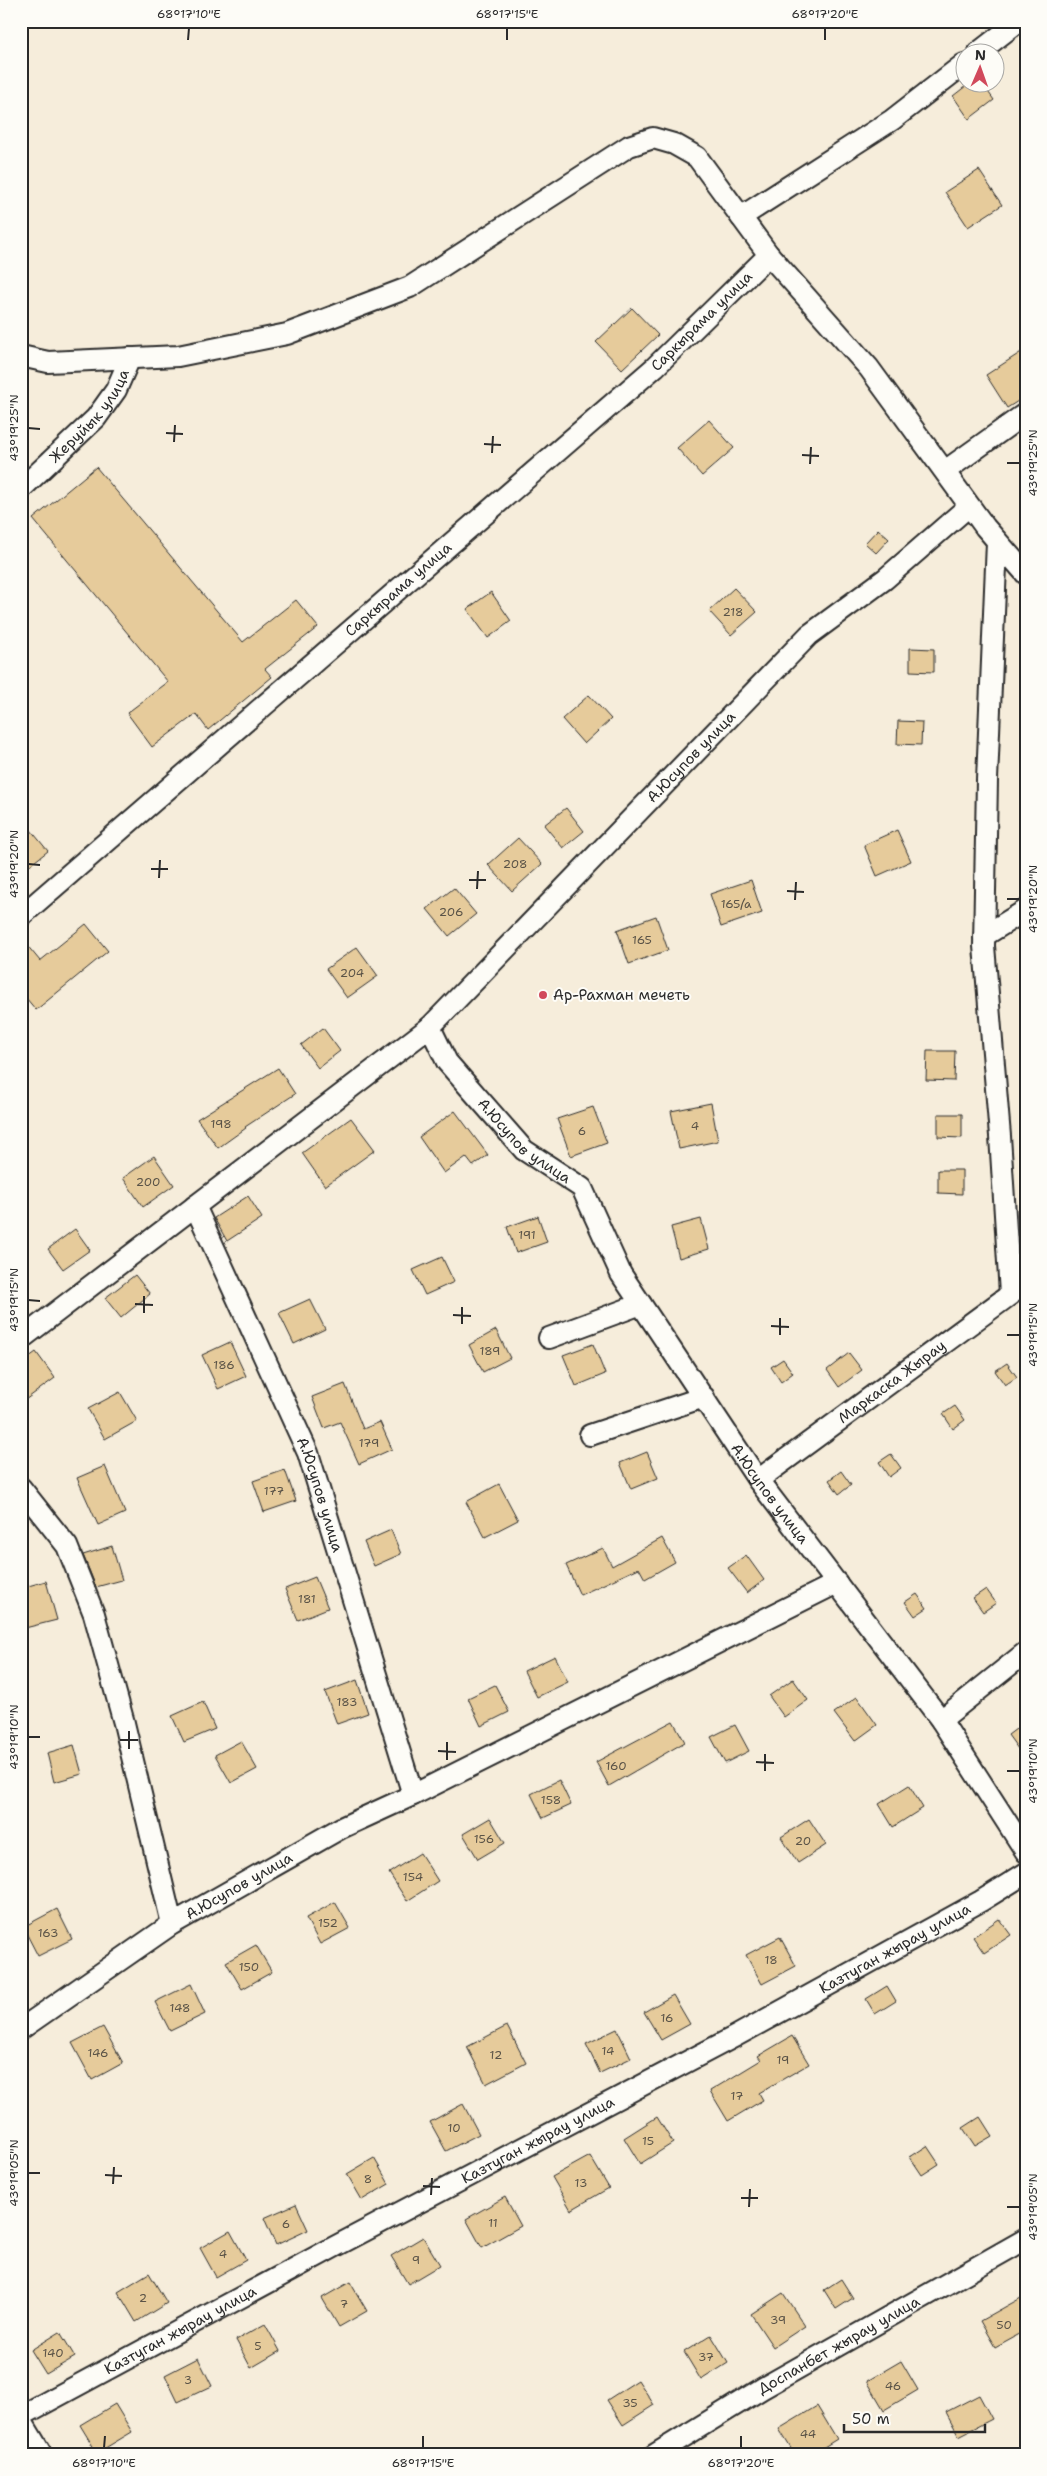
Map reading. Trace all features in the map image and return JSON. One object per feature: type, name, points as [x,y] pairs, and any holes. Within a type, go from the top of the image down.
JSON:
[{"type":"street","points":[[992,42],[1019,21]]},
{"type":"street","points":[[741,218],[892,120],[954,72]]},
{"type":"street","points":[[21,356],[48,362],[178,356],[287,334],[410,287],[629,146],[653,138],[674,144],[697,157],[769,255],[869,368],[997,542],[1026,574]]},
{"type":"street","name":"Саркырама улица","points":[[21,916],[655,367],[769,255]]},
{"type":"street","name":"Жеруйык улица","points":[[21,488],[96,418],[116,390],[130,358]]},
{"type":"street","points":[[945,471],[1026,413]]},
{"type":"street","name":"А.Юсупов улица","points":[[21,1339],[430,1027],[809,635],[885,579],[970,506]]},
{"type":"street","points":[[997,542],[987,780],[984,936],[1018,1288]]},
{"type":"street","points":[[984,936],[1026,910]]},
{"type":"street","name":"А.Юсупов улица","points":[[23,2025],[172,1924],[341,1828],[414,1795],[837,1583],[758,1480],[621,1274],[582,1188],[524,1150],[447,1062],[430,1027]]},
{"type":"street","name":"А.Юсупов улица","points":[[195,1206],[308,1453],[414,1795]]},
{"type":"street","name":"Маркаска Жырау","points":[[758,1480],[1018,1288]]},
{"type":"street","points":[[549,1338],[641,1304]]},
{"type":"street","points":[[590,1436],[704,1397]]},
{"type":"street","name":"А.Юсупов улица","points":[[21,1488],[67,1546],[94,1614],[124,1723],[172,1924]]},
{"type":"street","points":[[837,1583],[941,1720],[1026,1852]]},
{"type":"street","points":[[941,1720],[1026,1652]]},
{"type":"street","name":"Казтуган жырау улица","points":[[21,2416],[336,2246],[736,2036],[981,1901],[1026,1873]]},
{"type":"street","name":"Доспанбет жырау улица","points":[[654,2455],[763,2388],[1026,2240]]},
{"type":"street","points":[[21,2420],[42,2455]]},
{"type":"building","points":[[958,92],[988,92],[994,100],[969,119],[953,96]]},
{"type":"building","points":[[979,170],[1002,205],[968,227],[945,192]]},
{"type":"building","points":[[632,308],[658,335],[622,369],[596,342]]},
{"type":"building","points":[[1026,349],[1026,396],[1007,408],[986,375]]},
{"type":"building","points":[[709,420],[734,448],[702,476],[677,448]]},
{"type":"building","points":[[96,467],[243,642],[296,600],[318,627],[265,669],[272,677],[208,730],[196,714],[152,747],[127,713],[168,682],[33,519]]},
{"type":"building","points":[[878,529],[889,539],[876,553],[865,543]]},
{"type":"building","points":[[734,588],[757,612],[731,635],[709,611]]},
{"type":"building","points":[[491,592],[511,621],[488,638],[467,609]]},
{"type":"building","points":[[910,648],[934,649],[934,672],[910,671]]},
{"type":"building","points":[[589,695],[611,719],[584,744],[562,719]]},
{"type":"building","points":[[898,721],[922,722],[921,745],[897,744]]},
{"type":"building","points":[[566,808],[584,831],[563,848],[544,825]]},
{"type":"building","points":[[21,818],[48,851],[21,872]]},
{"type":"building","points":[[897,830],[911,861],[877,876],[864,845]]},
{"type":"building","points":[[518,838],[542,864],[512,891],[488,865]]},
{"type":"building","points":[[751,880],[762,913],[721,927],[710,894]]},
{"type":"building","points":[[454,888],[476,914],[449,936],[427,909]]},
{"type":"building","points":[[656,916],[668,950],[629,964],[617,930]]},
{"type":"building","points":[[86,924],[108,951],[36,1010],[21,992],[21,938],[40,961]]},
{"type":"building","points":[[357,947],[378,976],[347,998],[326,969]]},
{"type":"building","points":[[323,1028],[340,1051],[318,1068],[301,1045]]},
{"type":"building","points":[[927,1051],[955,1051],[954,1081],[926,1080]]},
{"type":"building","points":[[278,1068],[295,1094],[245,1127],[218,1148],[197,1119]]},
{"type":"building","points":[[711,1103],[718,1141],[679,1149],[671,1111]]},
{"type":"building","points":[[593,1107],[607,1143],[571,1156],[557,1119]]},
{"type":"building","points":[[455,1111],[488,1155],[473,1166],[466,1157],[444,1173],[419,1137]]},
{"type":"building","points":[[938,1114],[962,1114],[962,1138],[938,1137]]},
{"type":"building","points":[[351,1118],[375,1150],[325,1186],[302,1153]]},
{"type":"building","points":[[154,1156],[174,1185],[143,1207],[123,1178]]},
{"type":"building","points":[[938,1170],[962,1170],[962,1194],[938,1193]]},
{"type":"building","points":[[248,1196],[262,1218],[227,1241],[214,1218]]},
{"type":"building","points":[[538,1216],[547,1242],[516,1253],[507,1227]]},
{"type":"building","points":[[701,1219],[709,1249],[679,1258],[671,1227]]},
{"type":"building","points":[[75,1229],[90,1250],[63,1269],[48,1249]]},
{"type":"building","points":[[442,1257],[454,1282],[425,1295],[413,1270]]},
{"type":"building","points":[[135,1275],[150,1294],[121,1318],[105,1298]]},
{"type":"building","points":[[310,1299],[325,1329],[294,1344],[279,1313]]},
{"type":"building","points":[[496,1330],[510,1358],[483,1372],[469,1345]]},
{"type":"building","points":[[230,1342],[246,1376],[218,1389],[202,1355]]},
{"type":"building","points":[[593,1344],[605,1374],[576,1386],[563,1355]]},
{"type":"building","points":[[36,1352],[55,1378],[21,1403],[21,1363]]},
{"type":"building","points":[[849,1353],[862,1370],[839,1387],[827,1370]]},
{"type":"building","points":[[783,1359],[793,1373],[781,1382],[771,1367]]},
{"type":"building","points":[[1007,1363],[1017,1377],[1005,1385],[995,1371]]},
{"type":"building","points":[[345,1384],[363,1429],[380,1422],[392,1449],[359,1464],[340,1422],[324,1428],[312,1397]]},
{"type":"building","points":[[120,1392],[137,1421],[105,1439],[88,1409]]},
{"type":"building","points":[[955,1406],[965,1420],[953,1429],[943,1414]]},
{"type":"building","points":[[647,1452],[658,1478],[631,1489],[620,1463]]},
{"type":"building","points":[[891,1454],[901,1468],[889,1477],[879,1462]]},
{"type":"building","points":[[105,1466],[125,1513],[98,1525],[77,1478]]},
{"type":"building","points":[[285,1470],[296,1501],[264,1512],[253,1481]]},
{"type":"building","points":[[841,1471],[851,1485],[839,1494],[829,1480]]},
{"type":"building","points":[[499,1484],[518,1520],[485,1537],[466,1502]]},
{"type":"building","points":[[391,1530],[401,1554],[374,1566],[364,1542]]},
{"type":"building","points":[[662,1538],[675,1562],[645,1579],[639,1568],[580,1595],[566,1565],[603,1548],[612,1566]]},
{"type":"building","points":[[112,1546],[122,1580],[96,1587],[83,1555]]},
{"type":"building","points":[[746,1555],[764,1580],[747,1593],[728,1568]]},
{"type":"building","points":[[315,1577],[328,1608],[298,1620],[285,1589]]},
{"type":"building","points":[[46,1581],[57,1620],[21,1629],[21,1588]]},
{"type":"building","points":[[986,1589],[996,1603],[983,1612],[973,1598]]},
{"type":"building","points":[[917,1594],[927,1608],[915,1616],[905,1602]]},
{"type":"building","points":[[555,1656],[568,1682],[537,1697],[524,1671]]},
{"type":"building","points":[[793,1679],[808,1700],[784,1717],[769,1696]]},
{"type":"building","points":[[357,1680],[368,1713],[337,1724],[325,1692]]},
{"type":"building","points":[[495,1685],[509,1712],[481,1726],[468,1698]]},
{"type":"building","points":[[857,1697],[877,1725],[855,1741],[834,1713]]},
{"type":"building","points":[[203,1702],[215,1729],[184,1742],[172,1716]]},
{"type":"building","points":[[673,1721],[685,1742],[609,1786],[596,1762]]},
{"type":"building","points":[[735,1725],[749,1751],[725,1763],[711,1737]]},
{"type":"building","points":[[1020,1726],[1026,1734],[1026,1760],[1008,1735]]},
{"type":"building","points":[[241,1741],[257,1769],[231,1783],[215,1755]]},
{"type":"building","points":[[74,1745],[82,1774],[54,1782],[47,1753]]},
{"type":"building","points":[[559,1780],[571,1805],[543,1818],[531,1794]]},
{"type":"building","points":[[909,1785],[923,1808],[893,1827],[879,1804]]},
{"type":"building","points":[[490,1818],[505,1843],[478,1859],[463,1834]]},
{"type":"building","points":[[809,1819],[826,1845],[798,1863],[781,1837]]},
{"type":"building","points":[[420,1853],[438,1881],[407,1901],[389,1873]]},
{"type":"building","points":[[335,1902],[350,1928],[320,1944],[306,1918]]},
{"type":"building","points":[[57,1909],[72,1939],[38,1956],[23,1927]]},
{"type":"building","points":[[999,1919],[1011,1935],[984,1953],[973,1937]]},
{"type":"building","points":[[780,1937],[796,1966],[762,1984],[746,1955]]},
{"type":"building","points":[[256,1945],[272,1972],[242,1989],[226,1962]]},
{"type":"building","points":[[191,1984],[205,2014],[170,2031],[155,2002]]},
{"type":"building","points":[[887,1986],[896,2001],[875,2014],[866,1999]]},
{"type":"building","points":[[673,1995],[690,2024],[661,2040],[644,2012]]},
{"type":"building","points":[[507,2026],[526,2063],[486,2084],[467,2047]]},
{"type":"building","points":[[103,2027],[123,2063],[92,2080],[72,2043]]},
{"type":"building","points":[[617,2029],[631,2058],[600,2073],[586,2044]]},
{"type":"building","points":[[792,2036],[809,2064],[759,2093],[763,2100],[728,2121],[710,2091],[761,2060],[758,2056]]},
{"type":"building","points":[[463,2104],[479,2134],[446,2151],[430,2122]]},
{"type":"building","points":[[657,2117],[673,2143],[640,2164],[624,2138]]},
{"type":"building","points":[[980,2117],[992,2136],[975,2146],[963,2128]]},
{"type":"building","points":[[927,2146],[939,2164],[922,2175],[910,2157]]},
{"type":"building","points":[[590,2156],[609,2188],[571,2210],[552,2177]]},
{"type":"building","points":[[374,2158],[389,2184],[362,2200],[347,2174]]},
{"type":"building","points":[[505,2197],[521,2226],[482,2248],[466,2219]]},
{"type":"building","points":[[296,2204],[308,2230],[276,2245],[264,2218]]},
{"type":"building","points":[[230,2231],[246,2260],[216,2277],[200,2248]]},
{"type":"building","points":[[423,2237],[440,2265],[408,2284],[391,2256]]},
{"type":"building","points":[[149,2273],[167,2303],[136,2322],[118,2292]]},
{"type":"building","points":[[841,2279],[853,2298],[836,2309],[824,2290]]},
{"type":"building","points":[[350,2282],[367,2311],[339,2327],[322,2298]]},
{"type":"building","points":[[783,2293],[805,2326],[773,2347],[751,2314]]},
{"type":"building","points":[[1021,2298],[1026,2306],[1026,2330],[995,2347],[980,2321]]},
{"type":"building","points":[[265,2324],[280,2351],[251,2368],[236,2340]]},
{"type":"building","points":[[60,2332],[75,2357],[46,2374],[31,2350]]},
{"type":"building","points":[[711,2335],[728,2363],[701,2380],[684,2352]]},
{"type":"building","points":[[198,2358],[212,2386],[178,2402],[165,2375]]},
{"type":"building","points":[[901,2361],[918,2390],[884,2410],[867,2381]]},
{"type":"building","points":[[638,2380],[654,2405],[623,2425],[607,2400]]},
{"type":"building","points":[[979,2395],[992,2419],[959,2436],[946,2412]]},
{"type":"building","points":[[115,2404],[132,2432],[97,2453],[80,2425]]},
{"type":"building","points":[[817,2406],[837,2439],[811,2455],[795,2455],[779,2429]]},
{"type":"place","name":"Ар-Рахман мечеть","points":[[543,995]]}]
